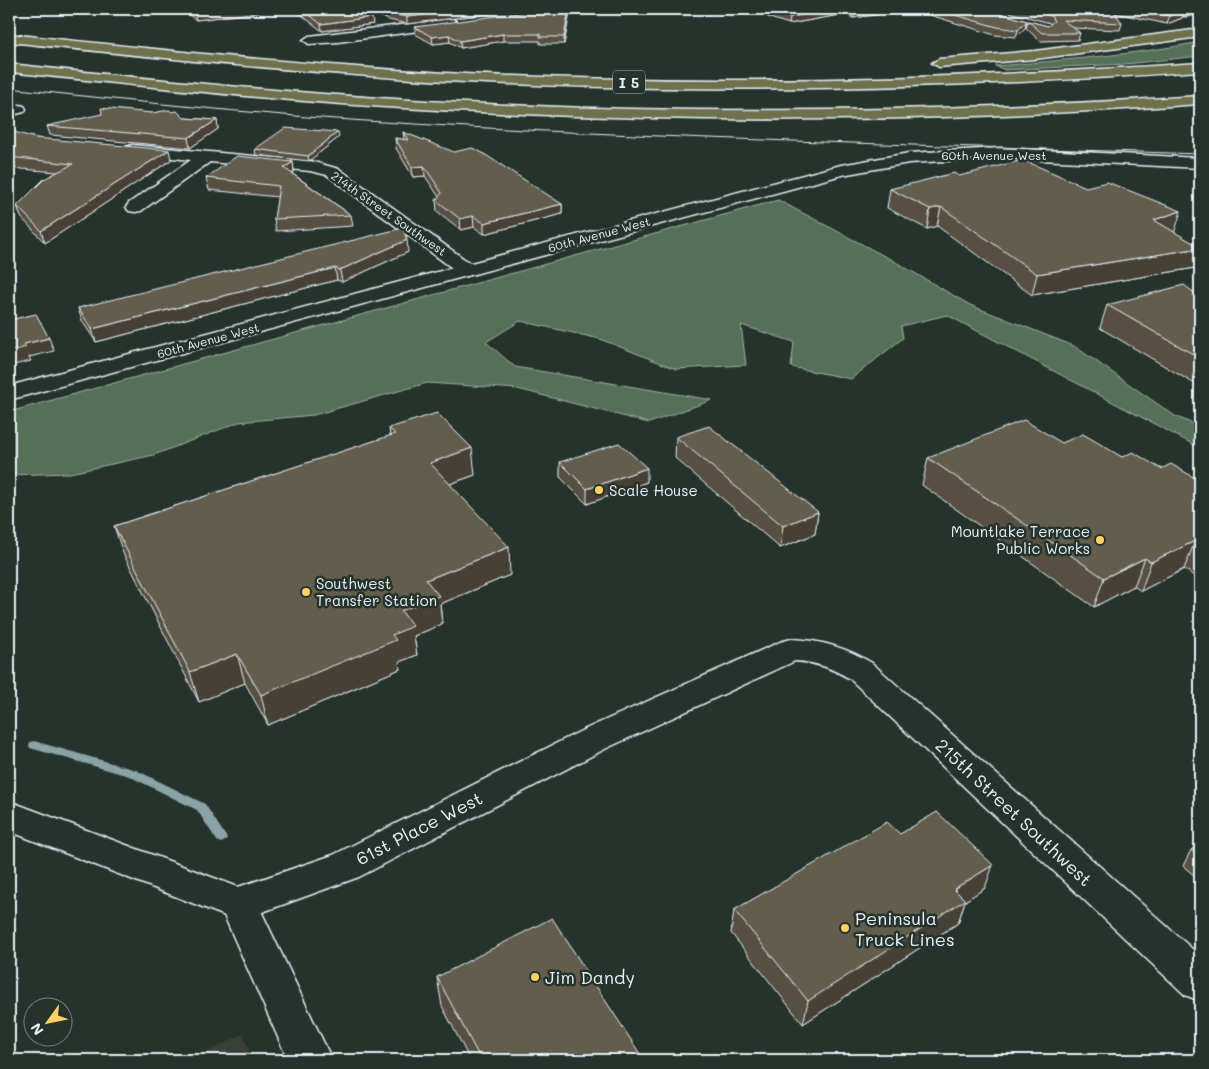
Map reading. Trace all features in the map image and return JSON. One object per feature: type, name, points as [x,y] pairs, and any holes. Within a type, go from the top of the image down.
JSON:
[{"type":"highway","points":[[924,64],[1035,55],[1114,46],[1200,33]]},
{"type":"highway","name":"I 5","points":[[9,38],[337,70],[605,82],[821,83],[924,81],[1200,67]]},
{"type":"highway","points":[[59,43],[322,61],[476,67],[631,70]]},
{"type":"highway","name":"I 5","points":[[9,68],[384,103],[601,113],[800,115],[971,112],[1200,100]]},
{"type":"highway","points":[[800,115],[869,122],[1139,118]]},
{"type":"street","points":[[1163,9],[1189,12]]},
{"type":"street","points":[[378,21],[385,25],[415,27]]},
{"type":"street","points":[[309,40],[463,22]]},
{"type":"street","name":"214th Street Southwest","points":[[118,148],[310,166],[333,172],[467,270]]},
{"type":"street","name":"60th Avenue West","points":[[9,393],[841,170],[909,158],[1000,153],[1200,163]]},
{"type":"street","points":[[135,207],[208,156]]},
{"type":"street","name":"61st Place West","points":[[238,904],[346,866],[593,740],[790,650],[821,653]]},
{"type":"street","name":"215th Street Southwest","points":[[821,653],[845,661],[861,671],[1200,982]]},
{"type":"street","points":[[9,816],[238,904],[310,1060]]},
{"type":"shaded area","points":[[243,1034],[253,1060],[192,1060]]},
{"type":"green space","points":[[1200,42],[1200,56],[1126,64],[1005,70],[995,66],[1123,54]]},
{"type":"green space","points":[[778,200],[892,260],[970,305],[1074,346],[1175,416],[1200,427],[1200,448],[947,315],[901,326],[903,338],[851,379],[791,367],[794,342],[741,325],[746,365],[676,369],[600,339],[520,321],[486,342],[515,367],[712,400],[649,423],[518,389],[427,383],[314,415],[239,422],[154,455],[70,473],[9,475],[9,412]]},
{"type":"building","points":[[189,9],[229,9],[195,13]]},
{"type":"building","points":[[302,9],[357,9],[372,17],[321,24]]},
{"type":"building","points":[[378,9],[472,9],[407,17]]},
{"type":"building","points":[[548,9],[569,9],[564,37],[540,37],[540,34],[503,34],[460,41],[449,35],[432,37],[415,27]]},
{"type":"building","points":[[767,9],[838,9],[790,17]]},
{"type":"building","points":[[849,9],[868,9],[854,11]]},
{"type":"building","points":[[934,9],[986,9],[1027,21],[1018,30],[997,27]]},
{"type":"building","points":[[1024,9],[1112,9],[1122,23],[1063,20],[1080,33],[1042,33],[1028,21],[1048,26],[1054,21],[1051,16]]},
{"type":"building","points":[[1131,9],[1172,9],[1184,11],[1169,16]]},
{"type":"building","points":[[101,108],[152,113],[169,110],[172,112],[177,111],[184,118],[217,120],[188,138],[47,126],[102,114]]},
{"type":"building","points":[[285,128],[338,132],[308,156],[255,149]]},
{"type":"building","points":[[14,132],[36,138],[169,150],[41,231],[17,206],[44,179],[73,164],[9,157],[9,133]]},
{"type":"building","points":[[403,132],[454,152],[472,148],[481,152],[562,204],[484,223],[473,216],[460,219],[436,200],[442,193],[424,166],[412,167],[395,138],[408,140]]},
{"type":"building","points":[[237,156],[293,162],[284,168],[351,215],[274,219],[279,186],[206,178]]},
{"type":"building","points":[[1023,160],[1086,187],[1107,182],[1181,211],[1154,220],[1200,248],[1037,274],[941,207],[930,209],[890,189],[954,173],[959,176]]},
{"type":"building","points":[[403,228],[407,240],[340,270],[335,268],[92,329],[78,308]]},
{"type":"building","points":[[1184,285],[1200,297],[1200,358],[1107,305]]},
{"type":"building","points":[[36,314],[49,338],[24,344],[26,347],[9,352],[9,320]]},
{"type":"building","name":"Southwest Transfer Station","points":[[437,413],[472,448],[430,463],[509,547],[426,580],[439,596],[401,611],[413,626],[392,635],[396,640],[261,695],[237,654],[190,672],[114,526],[395,434],[389,428]]},
{"type":"building","name":"Mountlake Terrace Public Works","points":[[1024,420],[1062,443],[1083,434],[1122,457],[1133,452],[1161,469],[1171,464],[1195,478],[1200,477],[1200,544],[1195,541],[1151,562],[1145,558],[1104,578],[928,458]]},
{"type":"building","points":[[709,426],[818,512],[783,526],[676,437]]},
{"type":"building","points":[[619,443],[647,468],[587,489],[560,462]]},
{"type":"building","name":"Peninsula Truck Lines","points":[[937,812],[993,865],[954,889],[965,900],[808,1001],[734,910],[887,822],[900,834]]},
{"type":"building","points":[[1200,844],[1200,857],[1191,850]]},
{"type":"building","name":"Jim Dandy","points":[[552,918],[644,1060],[481,1060],[437,977]]},
{"type":"waterway","points":[[34,745],[132,773],[201,807],[221,838]]},
{"type":"tram line","points":[[9,88],[233,111],[418,124],[753,140],[1200,154]]},
{"type":"place","name":"Scale House","points":[[599,490]]},
{"type":"place","name":"Mountlake Terrace Public Works","points":[[1100,540]]},
{"type":"place","name":"Southwest Transfer Station","points":[[306,592]]},
{"type":"place","name":"Peninsula Truck Lines","points":[[845,928]]},
{"type":"place","name":"Jim Dandy","points":[[535,977]]}]
